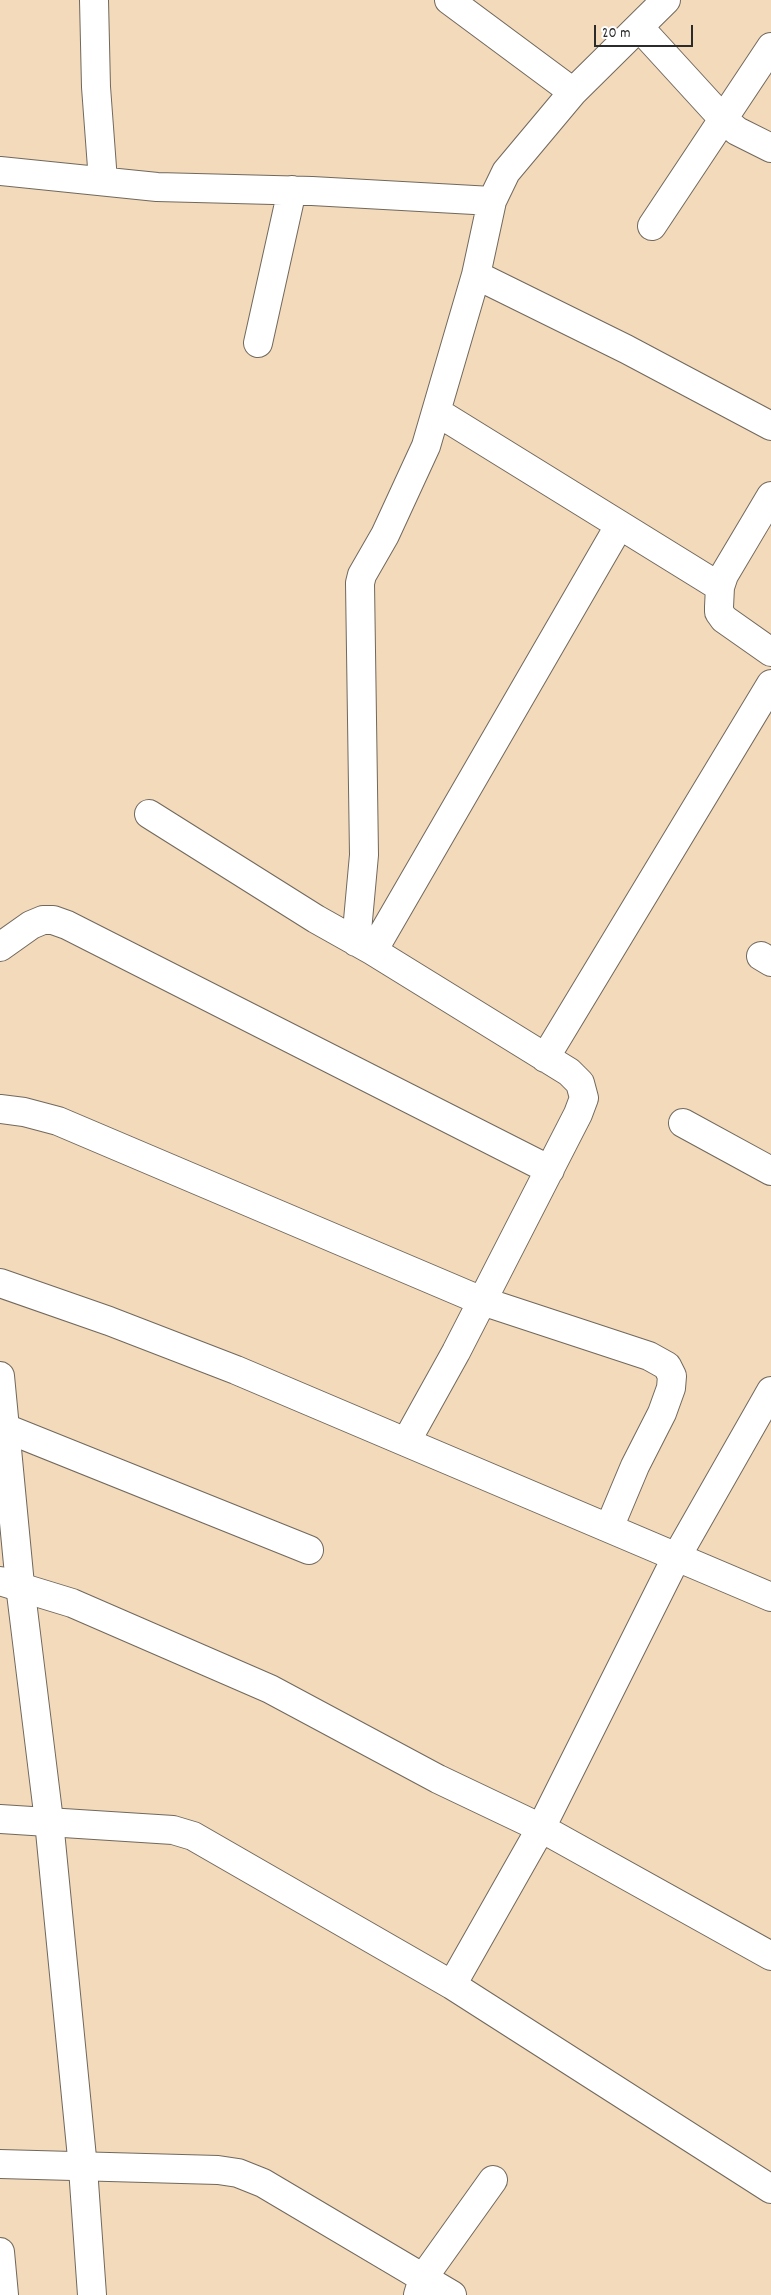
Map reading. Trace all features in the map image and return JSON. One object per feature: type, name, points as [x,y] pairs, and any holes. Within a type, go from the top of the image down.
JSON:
[{"type":"street","points":[[94,0],[96,87],[103,181]]},
{"type":"street","points":[[449,0],[574,92]]},
{"type":"street","points":[[365,946],[360,584],[366,566],[385,535],[426,446],[476,275],[492,201],[506,172],[574,92],[666,0]]},
{"type":"street","points":[[639,27],[724,120],[737,131],[771,148]]},
{"type":"street","points":[[652,226],[724,120],[771,46]]},
{"type":"street","points":[[0,171],[157,187],[292,190],[492,201]]},
{"type":"street","points":[[258,343],[292,190]]},
{"type":"street","points":[[476,275],[617,345],[771,426]]},
{"type":"street","points":[[437,412],[720,587]]},
{"type":"street","points":[[771,496],[724,575],[720,587],[719,612],[724,619],[771,652]]},
{"type":"street","points":[[365,946],[619,526]]},
{"type":"street","points":[[545,1058],[771,684]]},
{"type":"street","points":[[149,814],[569,1072],[580,1083],[584,1098],[550,1170],[406,1442]]},
{"type":"street","points":[[0,947],[31,925],[43,920],[53,920],[68,925],[550,1170]]},
{"type":"street","points":[[0,1109],[24,1112],[58,1121],[482,1301],[649,1356],[667,1366],[672,1376],[671,1388],[662,1413],[635,1466],[609,1528]]},
{"type":"street","points":[[683,1123],[771,1171]]},
{"type":"street","points":[[0,1283],[109,1321],[236,1370],[771,1597]]},
{"type":"street","points":[[0,1376],[5,1428],[10,1583],[49,1821],[83,2168],[92,2295]]},
{"type":"street","points":[[452,1985],[541,1828],[677,1556],[771,1391]]},
{"type":"street","points":[[5,1428],[309,1550]]},
{"type":"street","points":[[10,1583],[72,1603],[270,1689],[438,1780],[541,1828],[771,1956]]},
{"type":"street","points":[[0,1819],[174,1830],[193,1836],[452,1985],[771,2188]]},
{"type":"street","points":[[0,2164],[83,2168],[218,2170],[238,2173],[263,2183],[420,2286],[452,2295]]},
{"type":"street","points":[[420,2286],[493,2180]]},
{"type":"street","points":[[0,2252],[4,2295]]}]
